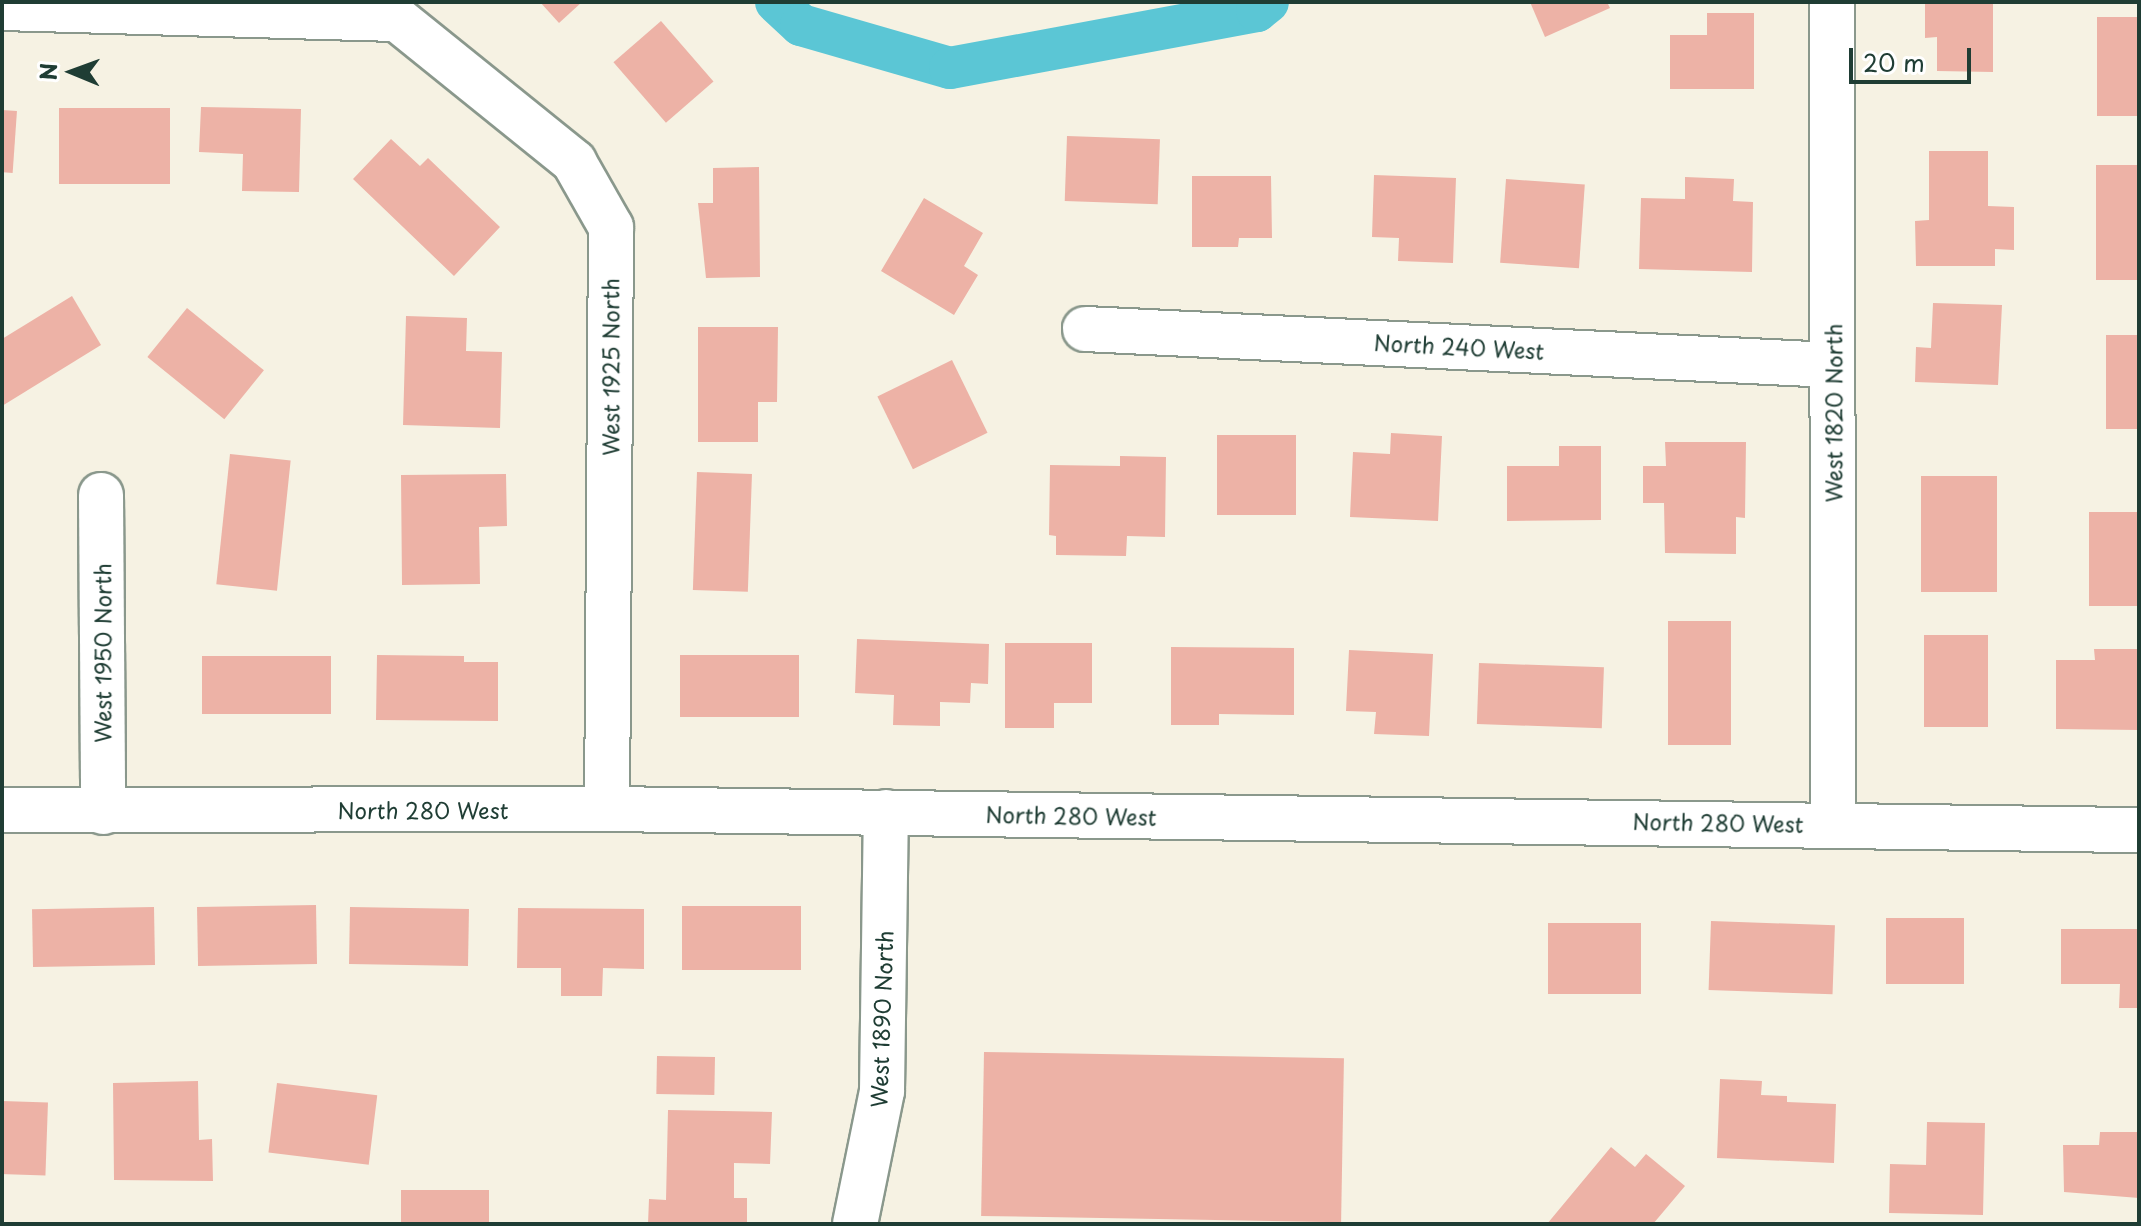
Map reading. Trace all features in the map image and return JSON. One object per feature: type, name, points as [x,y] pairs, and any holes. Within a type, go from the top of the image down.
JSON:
[{"type":"street","name":"West 1820 North","points":[[1832,2],[1833,824]]},
{"type":"street","name":"West 1925 North","points":[[2,8],[397,19],[574,162],[611,227],[607,809]]},
{"type":"street","name":"North 240 West","points":[[1085,329],[1832,365]]},
{"type":"street","name":"West 1950 North","points":[[101,495],[103,812]]},
{"type":"street","name":"North 280 West","points":[[2,810],[607,809],[2139,830]]},
{"type":"street","name":"West 1890 North","points":[[855,1224],[882,1091],[886,812]]},
{"type":"building","points":[[540,2],[582,2],[559,23]]},
{"type":"building","points":[[1530,2],[1607,2],[1610,8],[1545,37]]},
{"type":"building","points":[[1925,2],[1993,2],[1993,72],[1937,71],[1937,37],[1925,38]]},
{"type":"building","points":[[1707,13],[1754,13],[1754,89],[1670,89],[1670,35],[1707,35]]},
{"type":"building","points":[[2097,17],[2139,17],[2139,116],[2097,116]]},
{"type":"building","points":[[661,21],[713,81],[666,123],[613,62]]},
{"type":"building","points":[[201,107],[301,109],[299,192],[242,191],[243,154],[199,152]]},
{"type":"building","points":[[59,108],[170,108],[170,184],[59,184]]},
{"type":"building","points":[[2,110],[17,111],[13,173],[2,172]]},
{"type":"building","points":[[1067,136],[1160,139],[1158,204],[1065,201]]},
{"type":"building","points":[[391,139],[420,166],[428,158],[500,227],[454,276],[353,179]]},
{"type":"building","points":[[1929,151],[1988,151],[1988,206],[2014,207],[2014,250],[1995,249],[1995,266],[1916,266],[1915,221],[1929,220]]},
{"type":"building","points":[[2096,165],[2139,165],[2139,280],[2096,280]]},
{"type":"building","points":[[759,167],[760,277],[706,278],[698,203],[713,203],[713,168]]},
{"type":"building","points":[[1374,175],[1456,178],[1453,263],[1398,261],[1399,238],[1372,237]]},
{"type":"building","points":[[1192,176],[1271,176],[1272,238],[1239,238],[1238,247],[1192,247]]},
{"type":"building","points":[[1685,177],[1734,179],[1733,201],[1753,202],[1752,272],[1639,269],[1641,198],[1685,199]]},
{"type":"building","points":[[1506,179],[1585,185],[1579,268],[1500,263]]},
{"type":"building","points":[[924,198],[983,233],[964,266],[978,275],[954,315],[881,271]]},
{"type":"building","points":[[72,296],[101,345],[2,406],[2,339]]},
{"type":"building","points":[[1933,303],[2002,305],[1998,385],[1915,382],[1916,347],[1931,348]]},
{"type":"building","points":[[187,308],[264,370],[224,419],[147,357]]},
{"type":"building","points":[[406,316],[467,318],[466,351],[502,352],[500,428],[403,425]]},
{"type":"building","points":[[698,327],[778,327],[777,402],[758,402],[758,442],[698,442]]},
{"type":"building","points":[[2106,335],[2139,335],[2139,429],[2106,429]]},
{"type":"building","points":[[952,360],[988,433],[913,469],[877,396]]},
{"type":"building","points":[[1391,433],[1442,436],[1438,521],[1350,517],[1353,452],[1390,454]]},
{"type":"building","points":[[1217,435],[1296,435],[1296,515],[1217,515]]},
{"type":"building","points":[[1665,442],[1746,442],[1745,518],[1736,517],[1736,554],[1665,553],[1664,503],[1643,503],[1643,466],[1666,466]]},
{"type":"building","points":[[1559,446],[1601,446],[1601,520],[1507,521],[1507,466],[1559,466]]},
{"type":"building","points":[[230,454],[291,460],[277,591],[216,584]]},
{"type":"building","points":[[1120,456],[1166,457],[1165,537],[1127,536],[1126,556],[1056,555],[1056,536],[1049,535],[1050,465],[1120,466]]},
{"type":"building","points":[[697,472],[752,474],[748,592],[693,590]]},
{"type":"building","points":[[506,474],[507,526],[479,527],[480,584],[402,585],[401,475]]},
{"type":"building","points":[[1921,476],[1997,476],[1997,592],[1921,592]]},
{"type":"building","points":[[2089,512],[2139,512],[2139,606],[2089,606]]},
{"type":"building","points":[[1668,621],[1731,621],[1731,745],[1668,745]]},
{"type":"building","points":[[1924,635],[1988,635],[1988,727],[1924,727]]},
{"type":"building","points":[[857,639],[989,644],[988,684],[971,683],[970,703],[940,702],[940,726],[893,725],[894,695],[855,693]]},
{"type":"building","points":[[1005,643],[1092,643],[1092,703],[1054,703],[1054,728],[1005,728]]},
{"type":"building","points":[[1171,647],[1294,648],[1294,715],[1219,714],[1219,725],[1171,725]]},
{"type":"building","points":[[2094,649],[2139,649],[2139,730],[2056,729],[2056,660],[2095,660]]},
{"type":"building","points":[[1349,650],[1433,654],[1429,736],[1374,734],[1376,712],[1346,711]]},
{"type":"building","points":[[377,655],[464,656],[464,662],[498,662],[498,721],[376,720]]},
{"type":"building","points":[[680,655],[799,655],[799,717],[680,717]]},
{"type":"building","points":[[202,656],[331,656],[331,714],[202,714]]},
{"type":"building","points":[[1479,663],[1604,667],[1602,728],[1477,724]]},
{"type":"building","points":[[316,905],[317,964],[198,966],[197,907]]},
{"type":"building","points":[[682,906],[801,906],[801,970],[682,970]]},
{"type":"building","points":[[154,907],[155,965],[33,967],[32,909]]},
{"type":"building","points":[[350,907],[469,909],[468,966],[349,964]]},
{"type":"building","points":[[518,908],[644,909],[644,969],[603,968],[602,996],[561,996],[561,968],[517,968]]},
{"type":"building","points":[[1886,918],[1964,918],[1964,984],[1886,984]]},
{"type":"building","points":[[1711,921],[1835,925],[1833,994],[1709,990]]},
{"type":"building","points":[[1548,923],[1641,923],[1641,994],[1548,994]]},
{"type":"building","points":[[2061,929],[2139,929],[2139,1008],[2119,1008],[2120,984],[2061,984]]},
{"type":"building","points":[[984,1052],[1344,1058],[1341,1222],[981,1216]]},
{"type":"building","points":[[657,1056],[715,1057],[714,1095],[656,1094]]},
{"type":"building","points":[[1720,1079],[1762,1081],[1761,1095],[1787,1096],[1787,1102],[1836,1104],[1834,1163],[1717,1158]]},
{"type":"building","points":[[198,1081],[199,1140],[212,1139],[213,1181],[114,1180],[113,1083]]},
{"type":"building","points":[[277,1083],[377,1095],[369,1165],[268,1152]]},
{"type":"building","points":[[2,1101],[48,1103],[45,1176],[2,1174]]},
{"type":"building","points":[[668,1110],[772,1112],[770,1164],[734,1163],[734,1198],[747,1198],[747,1224],[648,1224],[649,1199],[666,1200]]},
{"type":"building","points":[[1927,1122],[1985,1123],[1983,1215],[1889,1213],[1890,1164],[1926,1165]]},
{"type":"building","points":[[2100,1132],[2139,1132],[2139,1198],[2064,1192],[2063,1145],[2099,1145]]},
{"type":"building","points":[[1611,1147],[1635,1167],[1646,1154],[1685,1186],[1653,1224],[1547,1224]]},
{"type":"building","points":[[401,1190],[489,1190],[489,1224],[401,1224]]},
{"type":"waterway","points":[[776,2],[801,25],[950,68],[1257,11],[1268,2]]}]
